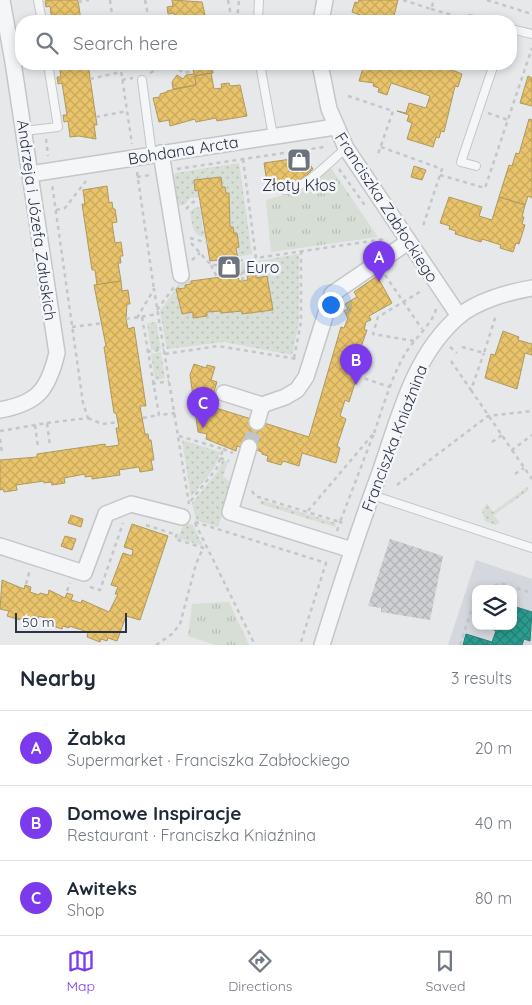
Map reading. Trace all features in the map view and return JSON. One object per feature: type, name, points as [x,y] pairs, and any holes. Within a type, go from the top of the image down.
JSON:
[{"type":"street","name":"Andrzeja i Józefa Załuskich","points":[[0,410],[19,406],[34,400],[44,388],[52,373],[56,353],[24,131],[2,0]]},
{"type":"street","points":[[322,15],[325,0]]},
{"type":"street","name":"Franciszka Zabłockiego","points":[[321,70],[329,109],[335,127],[346,148],[459,316]]},
{"type":"street","name":"Bohdana Arcta","points":[[30,174],[335,127]]},
{"type":"street","points":[[156,154],[175,240],[179,279]]},
{"type":"street","points":[[224,392],[262,405],[297,390],[306,377],[332,294],[408,242]]},
{"type":"street","name":"Franciszka Kniaźnina","points":[[322,645],[352,550],[411,384],[430,350],[459,316],[483,303],[532,288]]},
{"type":"street","points":[[256,422],[262,405]]},
{"type":"street","points":[[249,447],[230,512],[352,550]]},
{"type":"street","points":[[0,546],[84,573],[106,514],[131,504],[184,519]]},
{"type":"lane","points":[[38,0],[41,15]]},
{"type":"lane","points":[[258,15],[259,0]]},
{"type":"lane","points":[[517,30],[532,34]]},
{"type":"lane","points":[[24,131],[58,127],[49,70]]},
{"type":"lane","points":[[261,70],[273,136]]},
{"type":"lane","points":[[476,166],[461,162],[492,70]]},
{"type":"lane","points":[[142,80],[156,154]]},
{"type":"lane","points":[[285,190],[299,185],[346,148]]},
{"type":"lane","points":[[372,495],[532,548]]},
{"type":"path","points":[[78,2],[89,0]]},
{"type":"path","points":[[110,0],[112,15]]},
{"type":"path","points":[[145,0],[148,15]]},
{"type":"path","points":[[228,0],[231,15]]},
{"type":"path","points":[[238,15],[239,0]]},
{"type":"path","points":[[403,0],[449,15]]},
{"type":"path","points":[[431,10],[434,0]]},
{"type":"path","points":[[487,0],[532,14]]},
{"type":"path","points":[[440,175],[485,188],[532,48]]},
{"type":"path","points":[[179,70],[183,73],[193,71]]},
{"type":"path","points":[[90,79],[121,72],[133,151]]},
{"type":"path","points":[[348,96],[393,112],[377,157]]},
{"type":"path","points":[[478,110],[508,120]]},
{"type":"path","points":[[96,117],[127,111]]},
{"type":"path","points":[[44,128],[49,160]]},
{"type":"path","points":[[320,138],[324,147],[371,215]]},
{"type":"path","points":[[171,171],[324,147]]},
{"type":"path","points":[[381,147],[442,169],[423,226]]},
{"type":"path","points":[[243,159],[256,258]]},
{"type":"path","points":[[136,170],[189,503],[184,519]]},
{"type":"path","points":[[56,210],[65,208],[89,176],[80,177]]},
{"type":"path","points":[[52,181],[83,403],[88,418]]},
{"type":"path","points":[[182,209],[186,209],[193,202],[200,201]]},
{"type":"path","points":[[186,209],[188,218]]},
{"type":"path","points":[[189,228],[191,244],[211,266],[218,277]]},
{"type":"path","points":[[382,231],[391,243]]},
{"type":"path","points":[[175,240],[190,238],[208,243]]},
{"type":"path","points":[[239,261],[388,239]]},
{"type":"path","points":[[294,358],[301,322],[302,252]]},
{"type":"path","points":[[242,281],[248,259]]},
{"type":"path","points":[[211,266],[219,265]]},
{"type":"path","points":[[242,472],[255,496],[340,522],[390,386],[397,370],[423,328],[382,270]]},
{"type":"path","points":[[126,319],[158,312],[179,279]]},
{"type":"path","points":[[414,341],[373,334],[378,317],[426,288]]},
{"type":"path","points":[[137,318],[154,289]]},
{"type":"path","points":[[471,390],[496,315]]},
{"type":"path","points":[[142,317],[152,384],[159,415]]},
{"type":"path","points":[[72,327],[103,323]]},
{"type":"path","points":[[448,345],[457,353]]},
{"type":"path","points":[[165,354],[218,346],[311,362]]},
{"type":"path","points":[[462,347],[484,353]]},
{"type":"path","points":[[147,352],[164,350]]},
{"type":"path","points":[[451,361],[532,479]]},
{"type":"path","points":[[357,376],[390,386]]},
{"type":"path","points":[[152,384],[169,381]]},
{"type":"path","points":[[397,485],[488,416],[532,411]]},
{"type":"path","points":[[142,418],[175,413]]},
{"type":"path","points":[[0,431],[88,418],[102,424],[118,422]]},
{"type":"path","points":[[47,423],[50,446]]},
{"type":"path","points":[[35,425],[38,447]]},
{"type":"path","points":[[307,512],[374,433]]},
{"type":"path","points":[[492,442],[502,435]]},
{"type":"path","points":[[512,450],[532,435]]},
{"type":"path","points":[[178,436],[223,449],[217,468],[189,503],[175,539],[208,550]]},
{"type":"path","points":[[0,439],[2,453]]},
{"type":"path","points":[[515,474],[524,468]]},
{"type":"path","points":[[255,645],[194,521],[326,563],[300,645]]},
{"type":"path","points":[[156,645],[172,634],[180,624],[196,564],[203,548]]},
{"type":"path","points":[[26,584],[31,569]]},
{"type":"path","points":[[67,591],[71,581]]},
{"type":"path","points":[[517,588],[532,593]]},
{"type":"path","points":[[460,645],[472,608]]},
{"type":"shaded area","points":[[476,560],[532,579],[532,645],[448,645]]},
{"type":"green space","points":[[239,163],[252,254],[238,257],[237,233],[234,233],[233,227],[230,227],[229,193],[226,193],[225,187],[222,187],[221,177],[194,180],[195,190],[198,190],[199,197],[190,198],[184,205],[178,206],[174,176],[175,173]]},
{"type":"green space","points":[[331,168],[378,237],[271,252],[266,200],[301,190]]},
{"type":"green space","points":[[200,207],[203,231],[206,231],[207,237],[198,235],[192,225],[190,212],[194,208]]},
{"type":"green space","points":[[299,254],[299,322],[292,355],[224,342],[167,349],[160,311],[185,272],[189,273],[191,284],[176,289],[182,314],[193,312],[194,318],[207,316],[207,312],[242,311],[242,314],[273,310],[267,277],[256,278],[256,275],[241,275],[239,264]]},
{"type":"green space","points":[[156,322],[161,349],[151,350],[147,323]]},
{"type":"green space","points":[[161,352],[165,378],[155,380],[151,354]]},
{"type":"green space","points":[[182,440],[220,452],[215,467],[191,497]]},
{"type":"green space","points":[[222,460],[228,462],[223,476],[232,484],[218,527],[196,520],[192,503],[219,470]]},
{"type":"green space","points":[[527,487],[529,490],[494,515],[500,523],[495,525],[485,521],[482,511],[487,503],[493,512]]},
{"type":"green space","points":[[261,500],[336,523],[335,527],[260,504]]},
{"type":"green space","points":[[184,522],[193,525],[203,546],[178,538]]},
{"type":"green space","points":[[229,602],[249,645],[216,645],[188,636],[192,604]]},
{"type":"building: Homes","points":[[78,0],[80,15],[51,15],[50,6],[46,7],[45,1]]},
{"type":"building: Homes","points":[[172,0],[202,2],[205,15],[168,14],[167,7],[173,6]]},
{"type":"building: Homes","points":[[359,0],[398,0],[394,15],[360,15],[352,12],[355,2],[358,3]]},
{"type":"building: Homes","points":[[60,70],[89,70],[97,125],[94,125],[96,139],[79,136],[70,137],[68,121],[64,122],[63,115],[67,115],[62,83],[58,84],[57,77],[61,77]]},
{"type":"building: Homes","points":[[193,70],[213,70],[213,73],[195,76],[196,85],[173,89],[172,82],[177,75],[183,79],[186,75],[194,74]]},
{"type":"building: Homes","points":[[362,70],[452,70],[462,74],[458,87],[455,86],[444,132],[441,131],[439,138],[436,137],[433,147],[407,139],[412,123],[407,121],[409,115],[397,111],[406,113],[409,103],[426,108],[430,96],[391,83],[387,95],[378,92],[379,88],[373,86],[374,83],[359,81]]},
{"type":"building: Homes","points":[[211,73],[214,89],[222,88],[221,84],[229,83],[230,86],[240,85],[247,116],[217,121],[216,118],[196,122],[195,119],[170,126],[169,120],[159,122],[153,98],[160,97],[160,94],[167,91],[196,85],[195,76]]},
{"type":"building: Homes","points":[[528,76],[532,78],[532,106],[520,103]]},
{"type":"building: Homes","points":[[529,119],[532,120],[532,198],[528,196],[525,205],[499,197],[509,165],[512,166],[516,153],[519,154]]},
{"type":"building: Homes","points":[[305,157],[313,169],[302,180],[292,182],[293,185],[268,189],[264,163]]},
{"type":"building: Homes","points":[[414,166],[426,170],[422,180],[411,177]]},
{"type":"building: Homes","points":[[221,177],[222,187],[225,187],[226,193],[229,193],[230,227],[233,227],[234,233],[237,233],[239,247],[236,248],[241,275],[238,275],[239,281],[248,280],[247,276],[256,275],[256,278],[267,276],[273,310],[242,314],[242,311],[207,312],[207,316],[193,318],[193,312],[182,314],[176,289],[185,288],[185,285],[191,284],[191,281],[221,277],[218,260],[210,261],[198,190],[195,191],[194,180]]},
{"type":"building: Homes","points":[[107,186],[109,203],[112,202],[113,209],[115,209],[117,222],[112,223],[115,243],[121,242],[123,256],[120,256],[121,263],[118,263],[121,281],[97,285],[95,270],[92,270],[82,204],[85,204],[83,190]]},
{"type":"building: Homes","points":[[449,197],[482,207],[479,216],[492,220],[499,197],[525,205],[522,224],[525,225],[519,244],[516,243],[513,252],[500,248],[501,245],[482,239],[481,242],[455,234],[456,231],[449,229],[450,226],[440,223]]},
{"type":"building: Homes","points":[[377,276],[392,303],[369,316],[371,320],[366,322],[364,330],[367,330],[361,347],[366,348],[349,402],[345,400],[340,416],[346,419],[337,446],[340,448],[336,463],[302,453],[299,466],[283,461],[281,465],[267,461],[268,456],[262,454],[262,452],[244,446],[243,448],[237,446],[236,451],[206,439],[207,434],[198,432],[190,375],[194,364],[206,368],[207,365],[215,367],[211,380],[217,382],[213,395],[220,397],[216,408],[309,437],[341,327],[344,328],[348,318],[344,311],[348,309],[345,304],[357,297],[354,292]]},
{"type":"building: Homes","points":[[121,281],[122,291],[128,290],[130,304],[127,304],[126,319],[128,329],[134,327],[146,406],[140,406],[145,434],[148,434],[149,440],[151,440],[154,460],[151,460],[153,470],[140,472],[139,467],[119,470],[120,475],[92,479],[92,476],[85,477],[85,474],[64,478],[65,483],[52,485],[51,482],[44,483],[44,481],[16,485],[17,490],[4,492],[3,489],[0,490],[0,460],[37,457],[37,454],[105,444],[106,447],[119,445],[116,428],[119,428],[116,413],[114,413],[104,347],[106,346],[94,285]]},
{"type":"building: Homes","points":[[503,331],[519,337],[518,340],[532,344],[532,355],[525,353],[517,389],[485,378],[491,354],[495,355]]},
{"type":"building: Homes","points":[[71,515],[83,519],[81,527],[68,523]]},
{"type":"building: Homes","points":[[132,524],[168,536],[140,620],[126,616],[117,641],[108,638],[107,641],[101,639],[100,642],[87,637],[88,632],[69,626],[69,628],[63,626],[62,629],[49,625],[51,620],[39,616],[37,621],[28,618],[27,620],[21,618],[20,620],[7,616],[9,611],[0,609],[2,580],[24,589],[25,585],[31,587],[30,592],[39,595],[40,593],[48,595],[49,590],[65,598],[67,593],[73,595],[71,600],[81,603],[82,600],[109,612],[118,594],[115,594],[118,587],[111,585],[123,553],[132,556],[133,550],[124,547]]},
{"type":"building: Homes","points":[[65,536],[76,539],[72,550],[61,546]]},
{"type":"building: Schools","points":[[517,607],[532,612],[530,641],[524,639],[522,645],[463,645],[466,634],[492,642],[496,631],[494,630],[517,630]]},
{"type":"building: Other","points":[[390,539],[443,556],[430,620],[381,612],[381,608],[368,606]]},
{"type":"tunnel","points":[[249,447],[257,422]]},
{"type":"place","name":"Złoty Kłos","points":[[299,160]]},
{"type":"place","name":"Euro","points":[[229,267]]},
{"type":"place","name":"Żabka","points":[[379,282]]},
{"type":"place","name":"Domowe Inspiracje","points":[[356,385]]},
{"type":"place","name":"Awiteks","points":[[203,428]]}]
